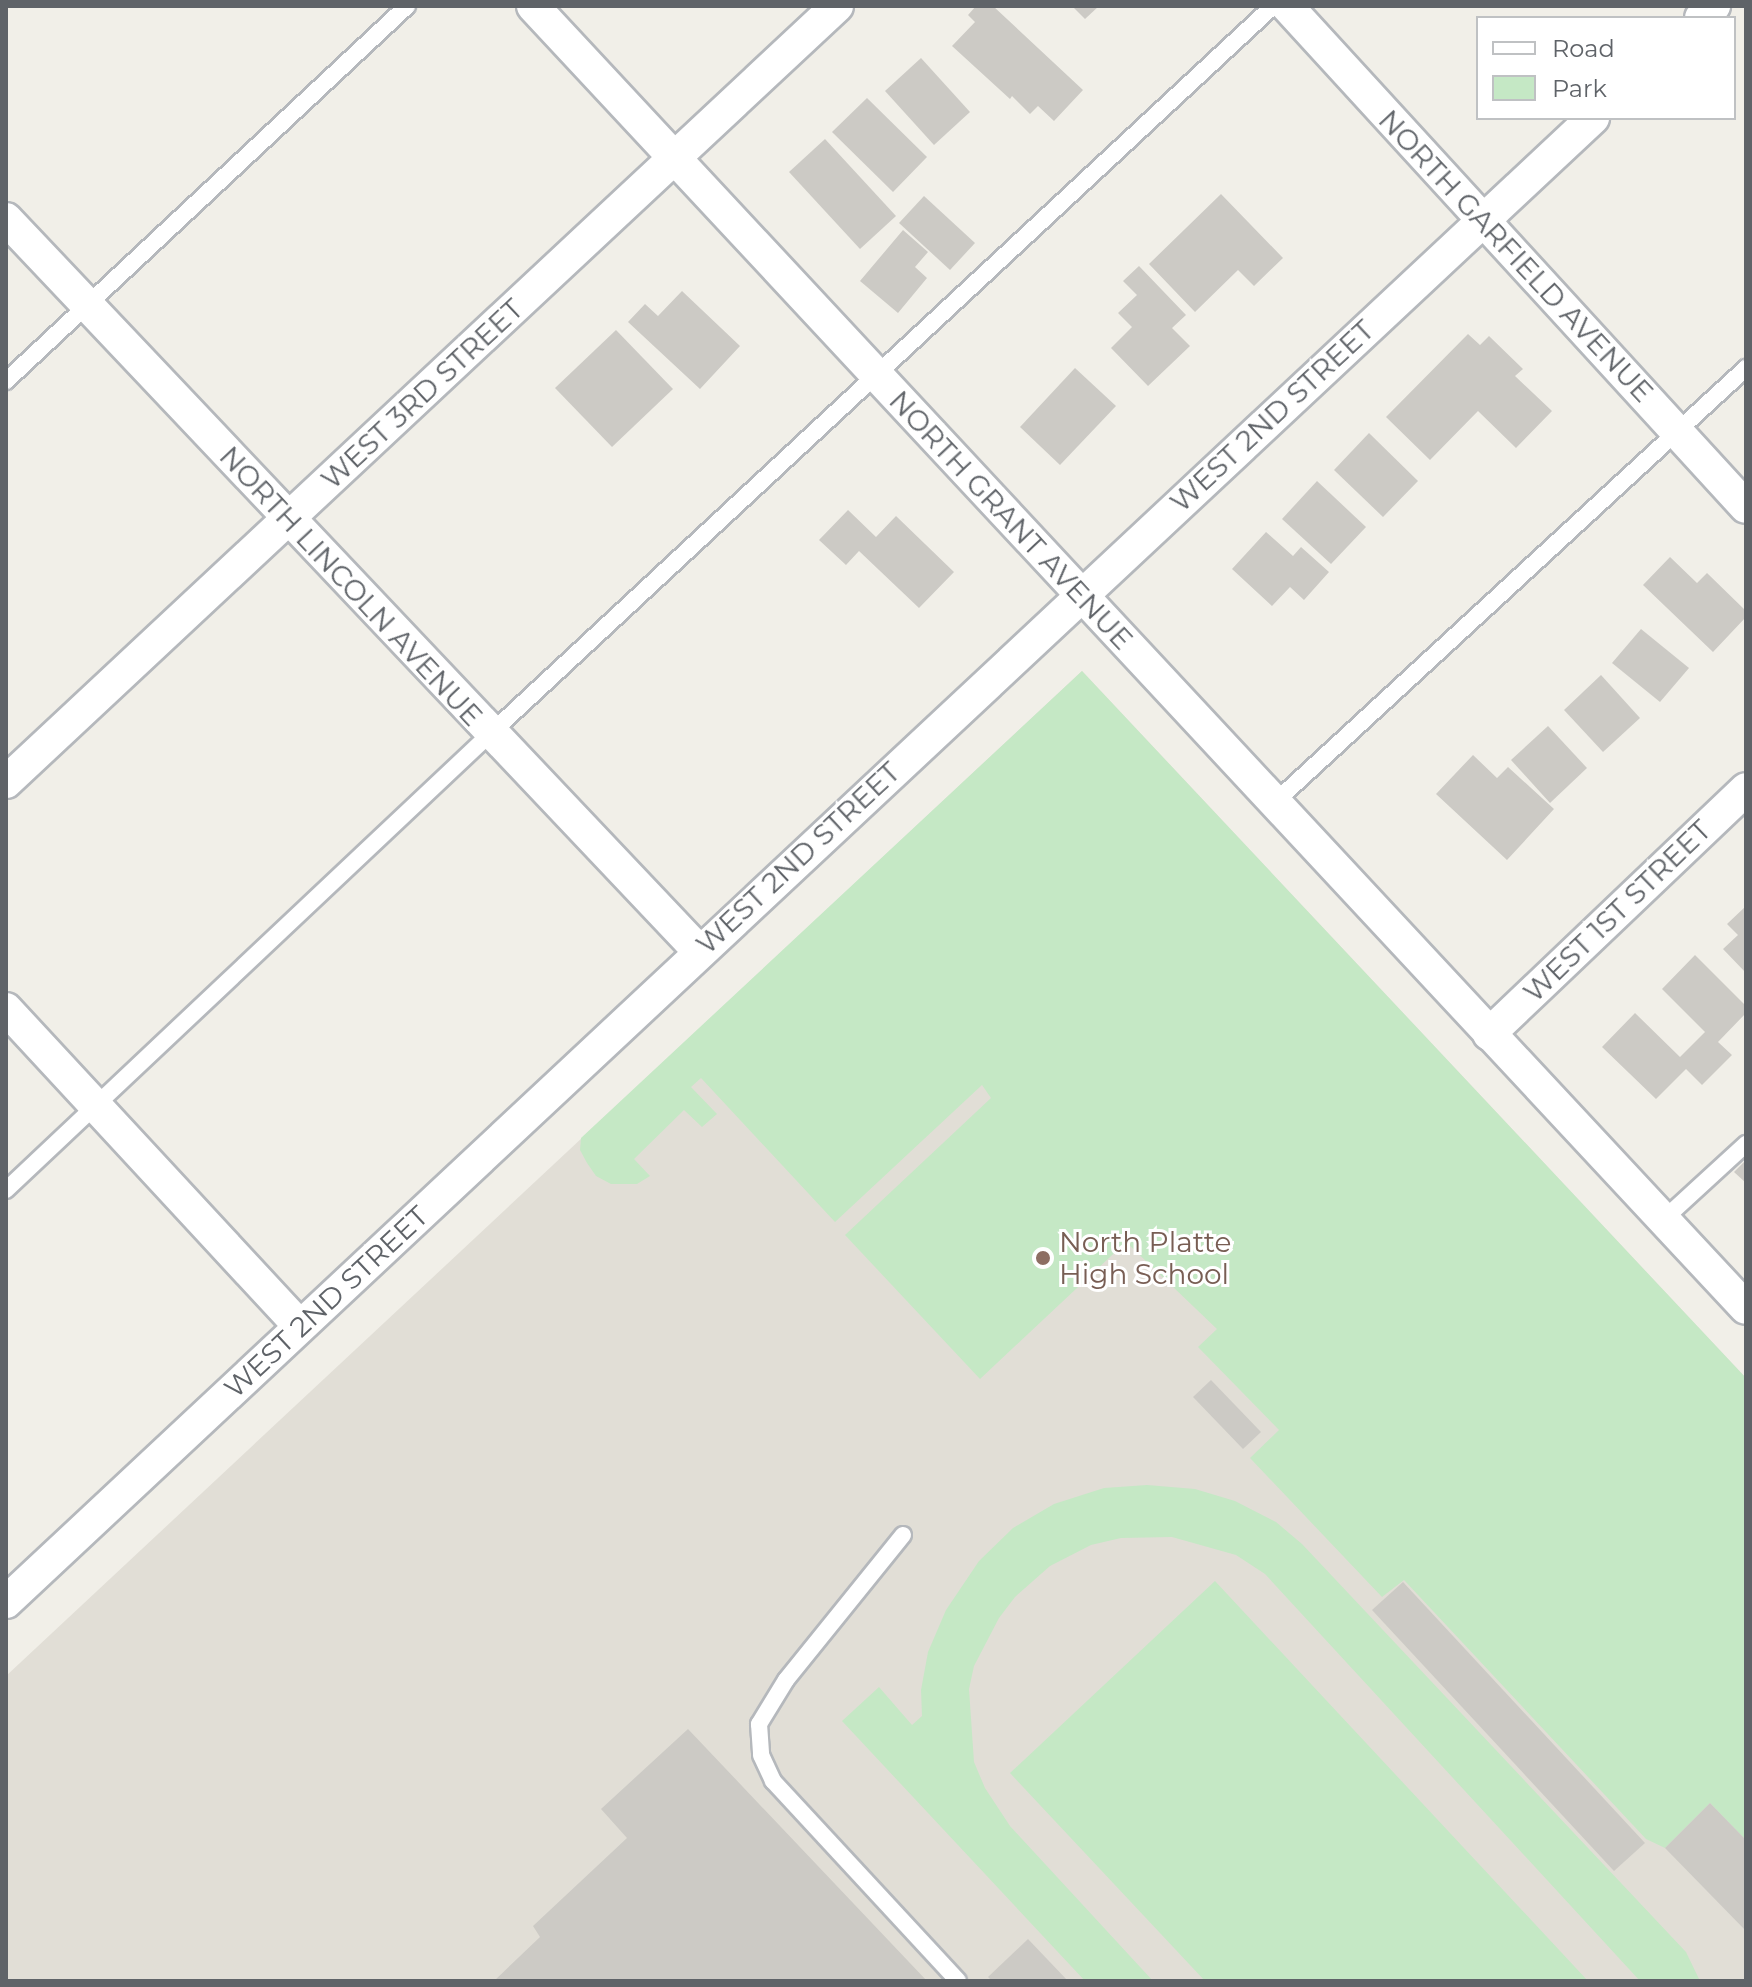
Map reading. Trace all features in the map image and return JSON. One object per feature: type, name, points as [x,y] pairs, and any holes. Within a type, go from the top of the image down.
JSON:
[{"type":"street","name":"NORTH GRANT AVENUE","points":[[533,6],[1746,1308]]},
{"type":"street","name":"WEST 3RD STREET","points":[[6,782],[837,6]]},
{"type":"street","name":"NORTH GARFIELD AVENUE","points":[[1287,6],[1746,507]]},
{"type":"street","name":"WEST 2ND STREET","points":[[6,1602],[1080,594],[1591,120]]},
{"type":"street","name":"NORTH LINCOLN AVENUE","points":[[6,219],[699,951]]},
{"type":"street","name":"WEST 1ST STREET","points":[[1489,1034],[1746,789]]},
{"type":"street","points":[[6,1009],[300,1326]]},
{"type":"lane","points":[[6,381],[407,6]]},
{"type":"lane","points":[[6,1190],[491,733],[1273,6]]},
{"type":"lane","points":[[1274,803],[1746,368]]},
{"type":"lane","points":[[1663,1220],[1746,1144]]},
{"type":"lane","points":[[903,1535],[786,1680],[759,1724],[761,1755],[773,1781],[958,1981]]},
{"type":"shaded area","name":"North Platte High School","points":[[1082,671],[1746,1378],[1746,1981],[6,1981],[6,1676]]},
{"type":"green space","points":[[1082,671],[1746,1378],[1746,1840],[1710,1803],[1665,1848],[1646,1839],[1404,1580],[1382,1597],[1250,1458],[1279,1430],[1198,1347],[1217,1329],[1126,1242],[980,1379],[845,1235],[991,1098],[982,1085],[835,1222],[701,1078],[691,1087],[717,1114],[702,1127],[684,1110],[634,1159],[650,1176],[637,1184],[611,1184],[596,1176],[587,1163],[580,1150],[581,1138]]},
{"type":"green space","points":[[1147,1485],[1195,1489],[1235,1501],[1276,1522],[1302,1544],[1686,1952],[1700,1981],[1640,1981],[1265,1574],[1236,1555],[1172,1537],[1121,1538],[1091,1545],[1050,1566],[1015,1597],[999,1618],[974,1666],[969,1689],[974,1762],[985,1788],[1010,1826],[1153,1981],[1085,1981],[842,1721],[879,1687],[912,1725],[922,1716],[921,1690],[928,1652],[946,1610],[979,1561],[1013,1528],[1054,1504],[1104,1488]]},
{"type":"green space","points":[[1215,1581],[1588,1981],[1205,1981],[1010,1773]]},
{"type":"building","points":[[976,6],[993,6],[1083,90],[1054,121],[1038,106],[1030,114],[952,46],[975,22],[968,15]]},
{"type":"building","points":[[1072,6],[1099,6],[1085,19]]},
{"type":"building","points":[[921,58],[970,112],[934,145],[885,91]]},
{"type":"building","points":[[867,98],[927,157],[893,192],[832,132]]},
{"type":"building","points":[[825,139],[896,216],[860,249],[789,172]]},
{"type":"building","points":[[1221,194],[1283,258],[1254,286],[1238,270],[1195,312],[1149,264]]},
{"type":"building","points":[[924,196],[975,243],[950,270],[899,223]]},
{"type":"building","points":[[903,230],[928,252],[915,267],[927,278],[898,313],[860,281]]},
{"type":"building","points":[[1139,266],[1186,315],[1172,328],[1190,346],[1148,386],[1111,348],[1132,327],[1118,313],[1137,295],[1123,281]]},
{"type":"building","points":[[682,291],[740,346],[700,389],[628,322],[645,304],[658,316]]},
{"type":"building","points":[[616,330],[673,389],[612,447],[555,388]]},
{"type":"building","points":[[1468,334],[1480,345],[1489,336],[1523,369],[1515,376],[1552,411],[1516,448],[1478,411],[1430,460],[1386,417]]},
{"type":"building","points":[[1075,368],[1116,406],[1060,465],[1020,427]]},
{"type":"building","points":[[1369,433],[1418,481],[1383,517],[1334,470]]},
{"type":"building","points":[[1317,481],[1366,527],[1331,564],[1282,519]]},
{"type":"building","points":[[848,510],[876,537],[896,516],[954,572],[919,608],[859,551],[846,565],[819,540]]},
{"type":"building","points":[[1266,532],[1293,556],[1301,547],[1329,572],[1304,600],[1290,587],[1272,606],[1232,569]]},
{"type":"building","points":[[1670,557],[1697,583],[1707,573],[1746,611],[1746,617],[1713,652],[1643,585]]},
{"type":"building","points":[[1641,629],[1689,668],[1660,702],[1612,663]]},
{"type":"building","points":[[1601,675],[1640,718],[1603,752],[1564,710]]},
{"type":"building","points":[[1548,726],[1587,768],[1550,803],[1511,760]]},
{"type":"building","points":[[1473,755],[1497,778],[1508,767],[1554,809],[1507,860],[1436,794]]},
{"type":"building","points":[[1746,906],[1746,973],[1723,949],[1738,935],[1727,924]]},
{"type":"building","points":[[1695,955],[1746,1006],[1746,1013],[1718,1042],[1732,1055],[1702,1085],[1686,1069],[1656,1099],[1602,1047],[1635,1013],[1680,1057],[1705,1032],[1662,989]]},
{"type":"building","points":[[1746,1160],[1746,1183],[1734,1172]]},
{"type":"building","points":[[1211,1380],[1261,1432],[1243,1449],[1193,1397]]},
{"type":"building","points":[[1403,1582],[1645,1843],[1614,1871],[1372,1610]]},
{"type":"building","points":[[688,1729],[927,1981],[494,1981],[540,1937],[533,1926],[627,1838],[601,1809]]},
{"type":"building","points":[[1710,1803],[1746,1840],[1746,1931],[1665,1848]]},
{"type":"building","points":[[1028,1939],[1068,1981],[992,1981],[988,1977]]},
{"type":"place","name":"North Platte High School","points":[[1043,1258]]}]
